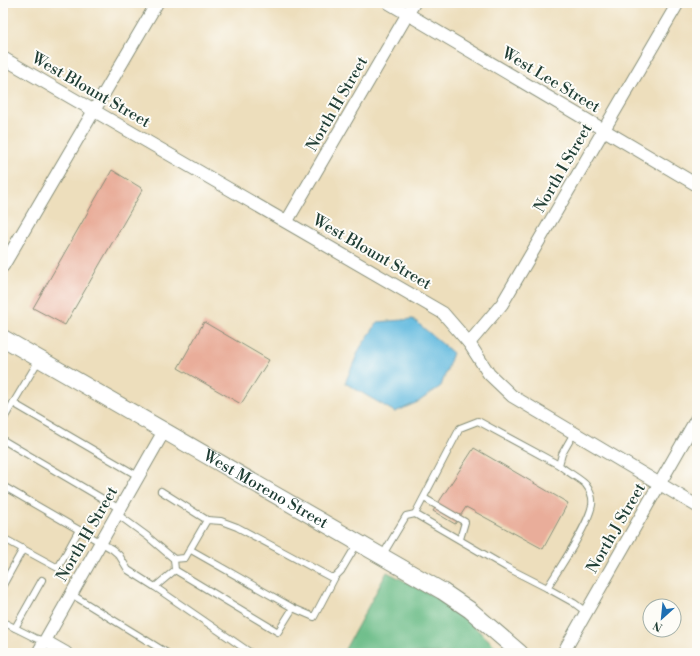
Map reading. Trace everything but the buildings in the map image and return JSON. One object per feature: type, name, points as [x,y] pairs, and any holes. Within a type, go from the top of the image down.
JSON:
[{"type":"street","points":[[3,266],[157,3]]},
{"type":"street","name":"West Lee Street","points":[[389,3],[697,185]]},
{"type":"street","name":"North H Street","points":[[287,221],[414,3]]},
{"type":"street","name":"North I Street","points":[[469,343],[502,304],[678,3]]},
{"type":"street","name":"West Blount Street","points":[[3,58],[443,312],[469,343],[489,374],[498,384],[525,405],[697,506]]},
{"type":"street","name":"West Moreno Street","points":[[3,338],[442,591],[470,610],[520,653]]},
{"type":"street","name":"North J Street","points":[[563,653],[697,418]]},
{"type":"street","name":"North H Street","points":[[38,653],[164,431]]},
{"type":"street","points":[[45,641],[66,653]]},
{"type":"lane","points":[[3,420],[40,359]]},
{"type":"lane","points":[[13,402],[138,476]]},
{"type":"lane","points":[[415,514],[460,428],[478,421],[559,465],[570,475],[585,482],[591,492],[592,504],[587,520],[547,588]]},
{"type":"lane","points":[[559,465],[562,454],[574,433]]},
{"type":"lane","points":[[3,440],[118,511],[174,559],[175,570]]},
{"type":"lane","points":[[3,486],[119,555],[128,570],[251,653]]},
{"type":"lane","points":[[161,491],[207,520],[221,521],[237,527],[330,577],[335,577]]},
{"type":"lane","points":[[424,498],[465,522],[460,539]]},
{"type":"lane","points":[[382,556],[406,516],[415,514],[506,567],[574,603],[586,612]]},
{"type":"lane","points":[[174,559],[185,558],[207,520]]},
{"type":"lane","points":[[3,538],[58,568],[79,530]]},
{"type":"lane","points":[[191,550],[293,608],[314,617],[335,577],[341,571],[358,542]]},
{"type":"lane","points":[[3,585],[23,549]]},
{"type":"lane","points":[[155,587],[175,570]]},
{"type":"lane","points":[[175,570],[278,632],[293,608]]},
{"type":"lane","points":[[15,628],[42,580]]},
{"type":"lane","points":[[71,594],[167,653]]},
{"type":"lane","points":[[3,622],[35,638],[45,641]]},
{"type":"green space","points":[[387,572],[449,604],[503,653],[343,653]]},
{"type":"water","points":[[413,319],[453,353],[441,386],[418,402],[395,412],[345,383],[360,348],[378,322]]}]
